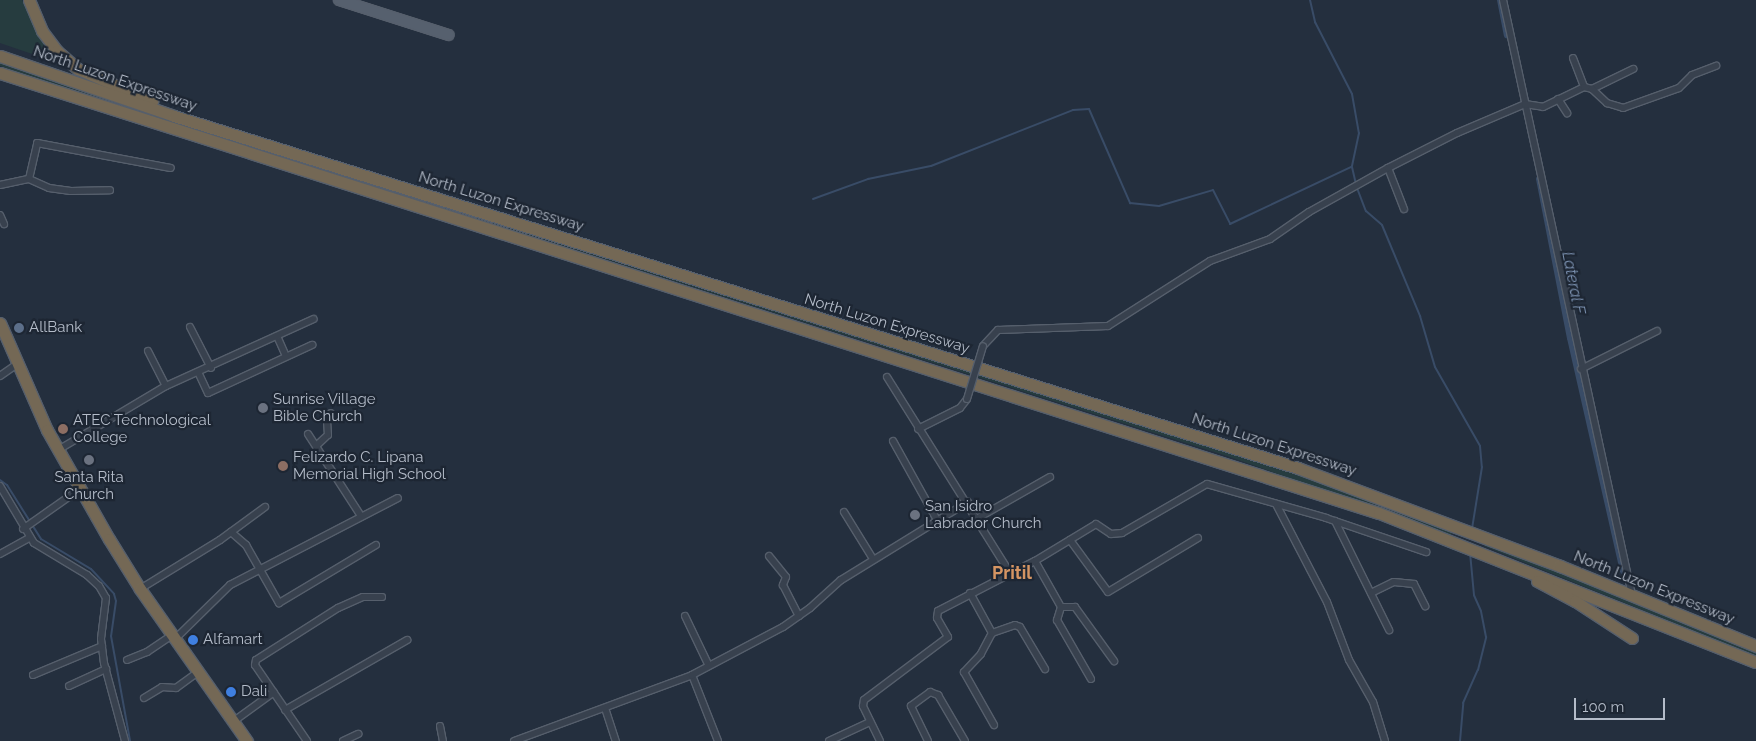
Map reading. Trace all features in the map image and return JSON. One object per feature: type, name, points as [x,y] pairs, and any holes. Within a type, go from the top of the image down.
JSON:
[{"type":"highway","points":[[29,0],[42,31],[57,51],[78,69],[163,105],[174,116]]},
{"type":"highway","name":"North Luzon Expressway","points":[[0,56],[174,116],[1307,471],[1457,526],[1756,646]]},
{"type":"highway","name":"North Luzon Expressway","points":[[0,73],[1360,507],[1481,552],[1756,662]]},
{"type":"highway","points":[[0,323],[17,364],[58,450],[80,489],[140,589],[247,741]]},
{"type":"highway","points":[[1481,552],[1575,601],[1632,638]]},
{"type":"main road","points":[[339,0],[449,35]]},
{"type":"street","points":[[1503,0],[1581,369],[1632,595]]},
{"type":"street","points":[[1572,58],[1584,87]]},
{"type":"street","points":[[918,429],[960,408],[967,399],[983,346],[998,330],[1108,326],[1210,261],[1270,239],[1350,189],[1388,168],[1457,133],[1524,104],[1543,107],[1584,87],[1592,89],[1607,103],[1623,108],[1679,88],[1692,75],[1716,66]]},
{"type":"street","points":[[1592,89],[1633,69]]},
{"type":"street","points":[[1558,99],[1567,113]]},
{"type":"street","points":[[29,179],[37,143],[171,168]]},
{"type":"street","points":[[1388,168],[1404,209]]},
{"type":"street","points":[[0,185],[29,179],[49,188],[71,191],[110,190]]},
{"type":"street","points":[[0,215],[4,224]]},
{"type":"street","points":[[58,450],[166,386],[199,374],[314,318]]},
{"type":"street","points":[[190,327],[211,368]]},
{"type":"street","points":[[1581,369],[1657,331]]},
{"type":"street","points":[[277,336],[286,356]]},
{"type":"street","points":[[199,374],[208,392],[312,345]]},
{"type":"street","points":[[148,351],[166,386]]},
{"type":"street","points":[[0,376],[17,364]]},
{"type":"street","points":[[887,377],[918,429],[968,502],[1010,573]]},
{"type":"street","points":[[316,446],[328,435],[331,413]]},
{"type":"street","points":[[308,434],[361,516]]},
{"type":"street","points":[[893,441],[938,520]]},
{"type":"street","points":[[978,518],[1050,477]]},
{"type":"street","points":[[880,741],[870,722],[864,700],[948,637],[936,614],[970,593],[1035,561],[1096,524],[1111,534],[1122,533],[1208,484],[1334,521],[1426,552]]},
{"type":"street","points":[[0,486],[12,503],[29,538],[99,586],[107,604],[102,646],[106,669],[125,741]]},
{"type":"street","points":[[25,528],[80,489]]},
{"type":"street","points":[[127,660],[147,652],[173,637],[230,586],[261,568],[398,498]]},
{"type":"street","points":[[514,741],[692,675],[799,616],[841,580],[968,502]]},
{"type":"street","points":[[1276,504],[1327,602],[1349,660],[1373,702],[1385,741]]},
{"type":"street","points":[[140,589],[231,532],[265,507]]},
{"type":"street","points":[[844,512],[873,559]]},
{"type":"street","points":[[1334,521],[1389,630]]},
{"type":"street","points":[[231,532],[246,545],[261,568],[279,603],[376,545]]},
{"type":"street","points":[[0,554],[29,538]]},
{"type":"street","points":[[1070,540],[1108,592],[1198,538]]},
{"type":"street","points":[[769,556],[786,577],[783,585],[799,616]]},
{"type":"street","points":[[1035,561],[1061,607],[1057,620],[1091,679]]},
{"type":"street","points":[[1371,593],[1394,582],[1414,584],[1425,606]]},
{"type":"street","points":[[970,593],[992,633]]},
{"type":"street","points":[[307,741],[255,665],[256,660],[338,608],[363,597],[382,597]]},
{"type":"street","points":[[1061,607],[1075,607],[1114,661]]},
{"type":"street","points":[[685,616],[709,666]]},
{"type":"street","points":[[994,725],[964,672],[982,654],[992,633],[1015,625],[1020,627],[1045,669]]},
{"type":"street","points":[[285,710],[407,640]]},
{"type":"street","points":[[33,676],[102,646]]},
{"type":"street","points":[[69,686],[106,669]]},
{"type":"street","points":[[144,698],[162,687],[176,688],[198,672]]},
{"type":"street","points":[[692,675],[718,741]]},
{"type":"street","points":[[234,721],[274,692]]},
{"type":"street","points":[[928,741],[912,706],[930,692],[938,695],[965,741]]},
{"type":"street","points":[[605,708],[616,741]]},
{"type":"street","points":[[834,740],[870,722]]},
{"type":"street","points":[[440,726],[443,741]]},
{"type":"street","points":[[343,741],[358,734]]},
{"type":"green space","points":[[0,0],[22,0],[53,54],[41,57],[0,43]]},
{"type":"green space","points":[[0,60],[1230,450],[1454,528],[1451,535],[1227,456],[36,79],[0,66]]},
{"type":"green space","points":[[1485,541],[1756,648],[1756,656],[1484,546]]},
{"type":"waterway","points":[[1310,0],[1315,22],[1352,94],[1359,133],[1352,167],[1356,184]]},
{"type":"waterway","name":"Lateral F","points":[[1500,0],[1507,35]]},
{"type":"waterway","points":[[813,199],[868,179],[931,166],[1073,110],[1089,109],[1130,203],[1159,206],[1213,190],[1230,224],[1351,167]]},
{"type":"waterway","name":"Lateral F","points":[[1539,179],[1570,338],[1623,571]]},
{"type":"waterway","points":[[1357,188],[1366,211],[1382,225],[1420,316],[1435,367],[1480,446],[1482,467],[1472,529]]},
{"type":"waterway","points":[[0,480],[7,485],[41,539],[91,569],[114,594],[116,601],[111,636],[130,741]]},
{"type":"waterway","points":[[1460,741],[1463,703],[1478,670],[1486,637],[1481,611],[1474,595],[1470,553]]},
{"type":"place","name":"AllBank","points":[[19,328]]},
{"type":"place","name":"Sunrise Village Bible Church","points":[[263,408]]},
{"type":"place","name":"ATEC Technological College","points":[[63,429]]},
{"type":"place","name":"Santa Rita Church","points":[[89,460]]},
{"type":"place","name":"Felizardo C. Lipana Memorial High School","points":[[283,466]]},
{"type":"place","name":"San Isidro Labrador Church","points":[[915,515]]},
{"type":"place","name":"Alfamart","points":[[193,640]]},
{"type":"place","name":"Dali","points":[[231,692]]},
{"type":"district","name":"Pritil","points":[[1012,573]]}]
